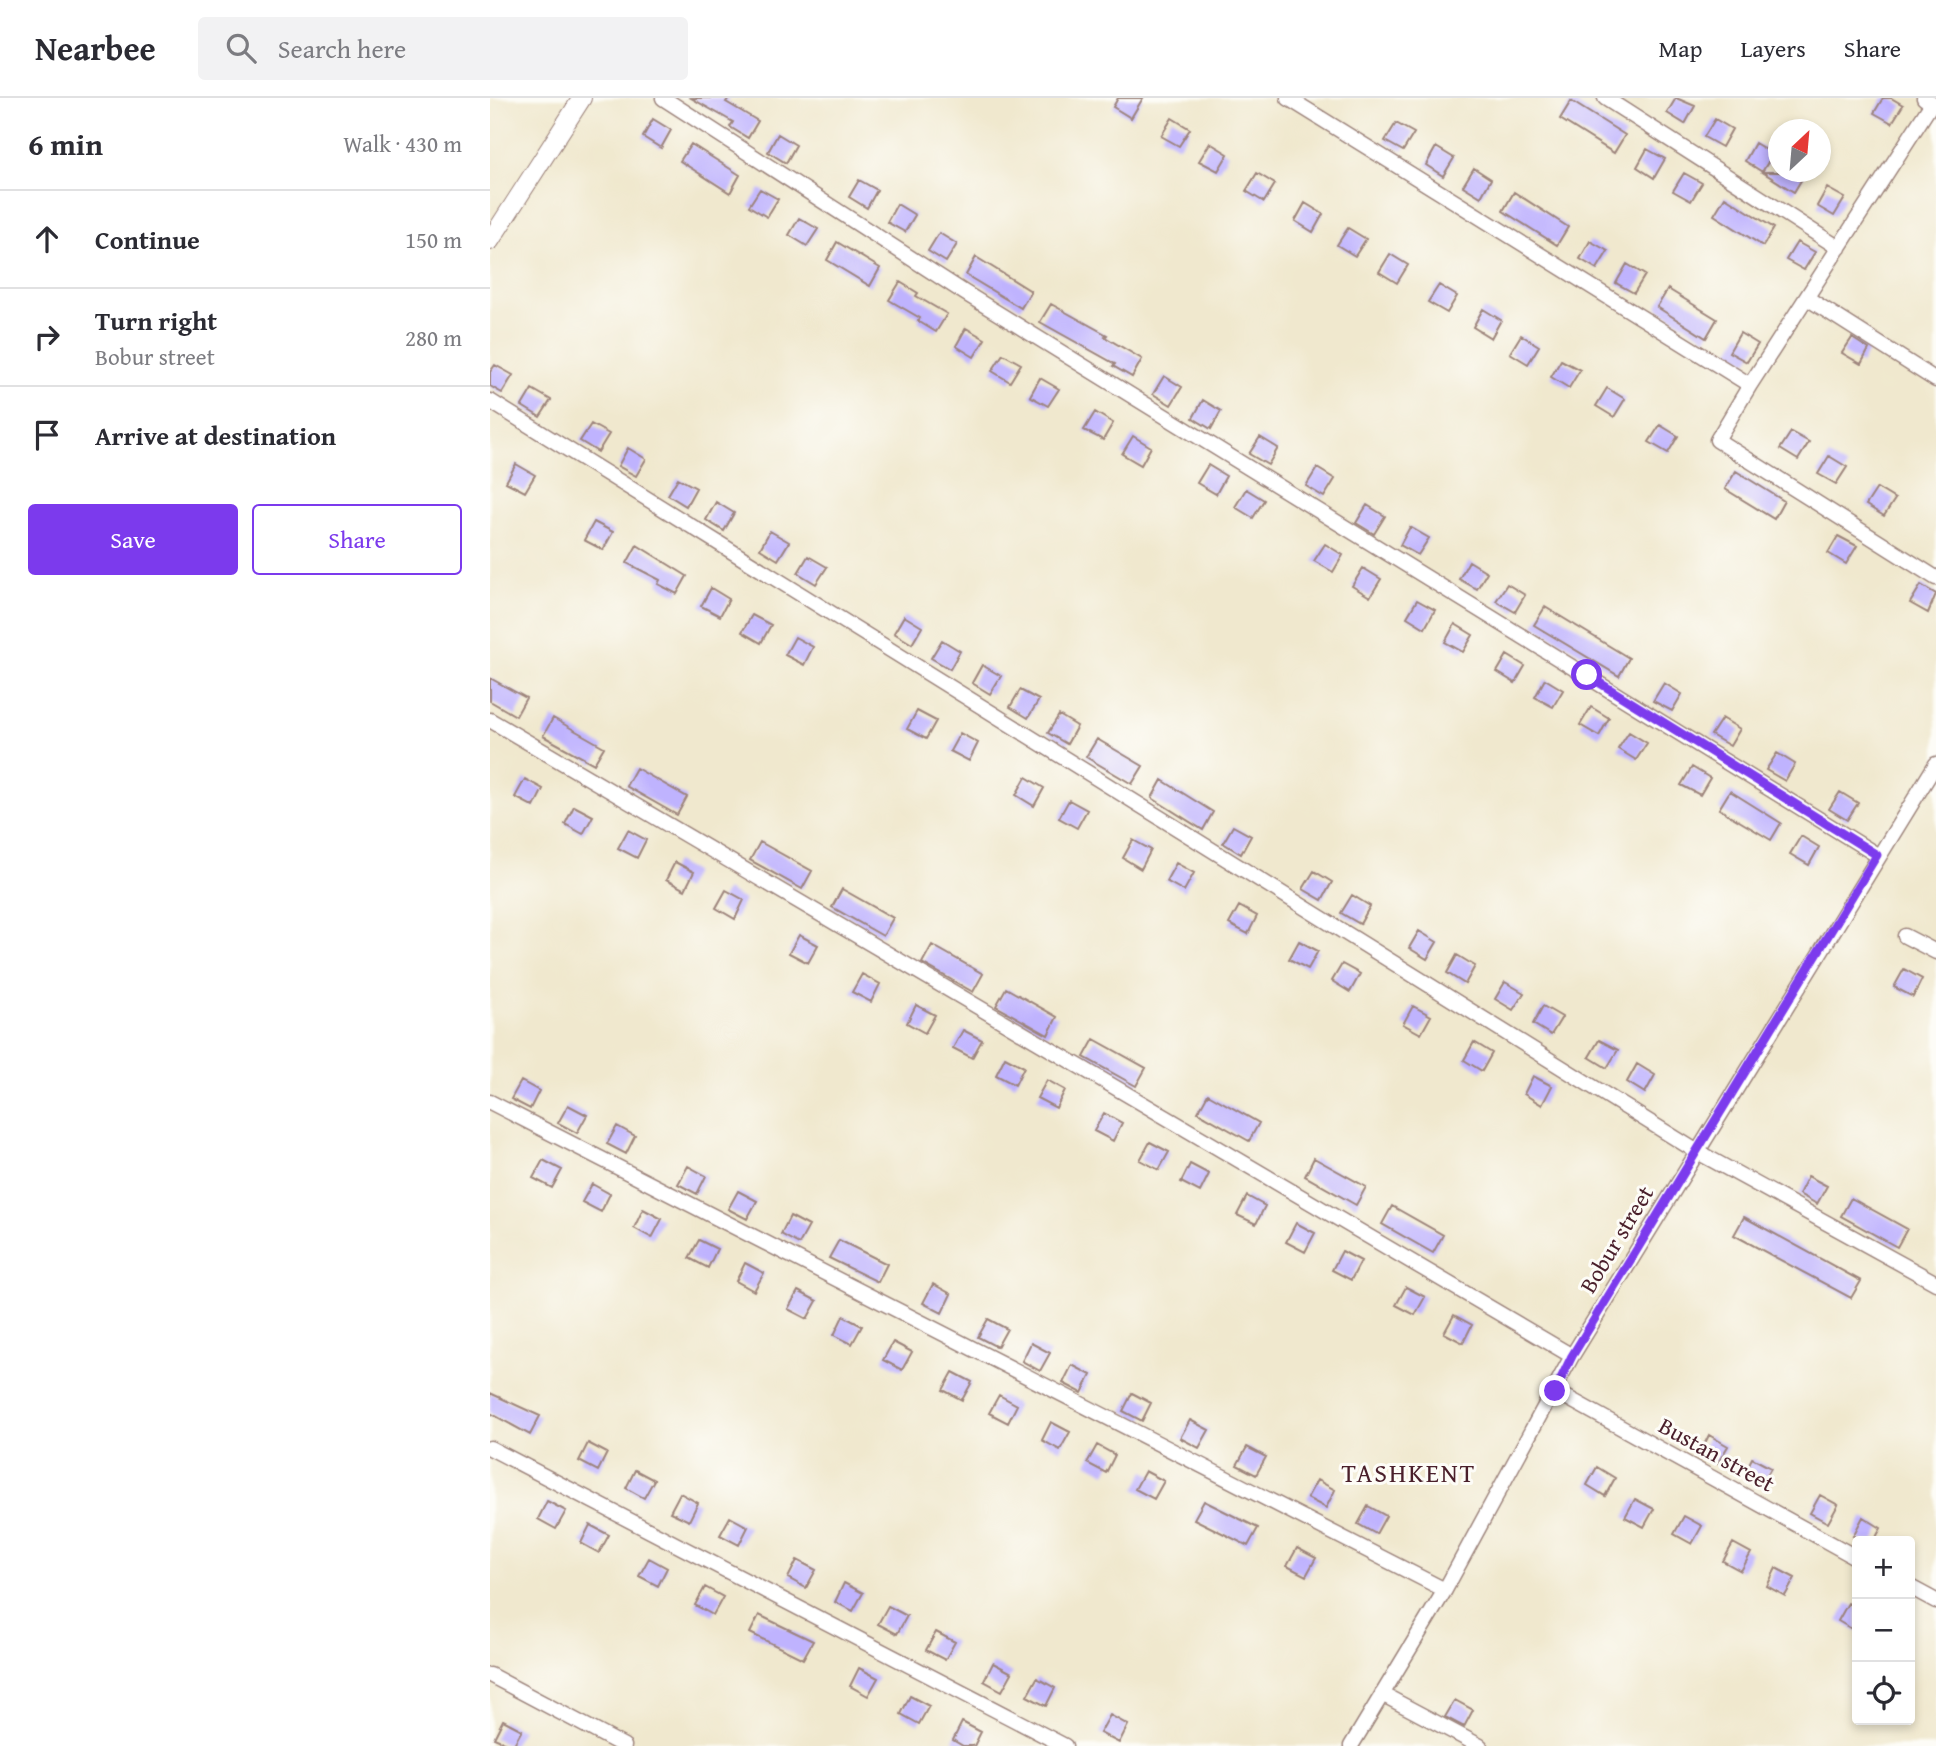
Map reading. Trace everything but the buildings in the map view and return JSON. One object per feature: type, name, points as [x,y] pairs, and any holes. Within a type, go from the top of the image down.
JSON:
[{"type":"street","points":[[490,242],[582,98]]},
{"type":"street","points":[[663,98],[965,293],[1877,855]]},
{"type":"street","points":[[1288,98],[1750,385]]},
{"type":"street","points":[[1605,98],[1839,248]]},
{"type":"street","points":[[1924,98],[1932,103],[1717,440],[1936,578]]},
{"type":"street","points":[[1807,298],[1936,380]]},
{"type":"street","points":[[490,401],[1696,1151],[1936,1283]]},
{"type":"street","points":[[490,720],[1572,1356]]},
{"type":"street","name":"Bobur street","points":[[1350,1746],[1445,1590],[1572,1356],[1877,855],[1936,764]]},
{"type":"street","points":[[1905,936],[1936,952]]},
{"type":"street","points":[[490,1102],[1445,1590]]},
{"type":"street","name":"Bustаn street","points":[[1555,1391],[1852,1555]]},
{"type":"street","points":[[490,1448],[1065,1746]]},
{"type":"street","points":[[1915,1590],[1936,1601]]},
{"type":"street","points":[[490,1675],[624,1746]]},
{"type":"street","points":[[1382,1694],[1480,1746]]},
{"type":"district","name":"TASHKENT","points":[[1409,1472]]},
{"type":"route","points":[[1555,1391],[1572,1356],[1877,855],[1587,675]]}]
